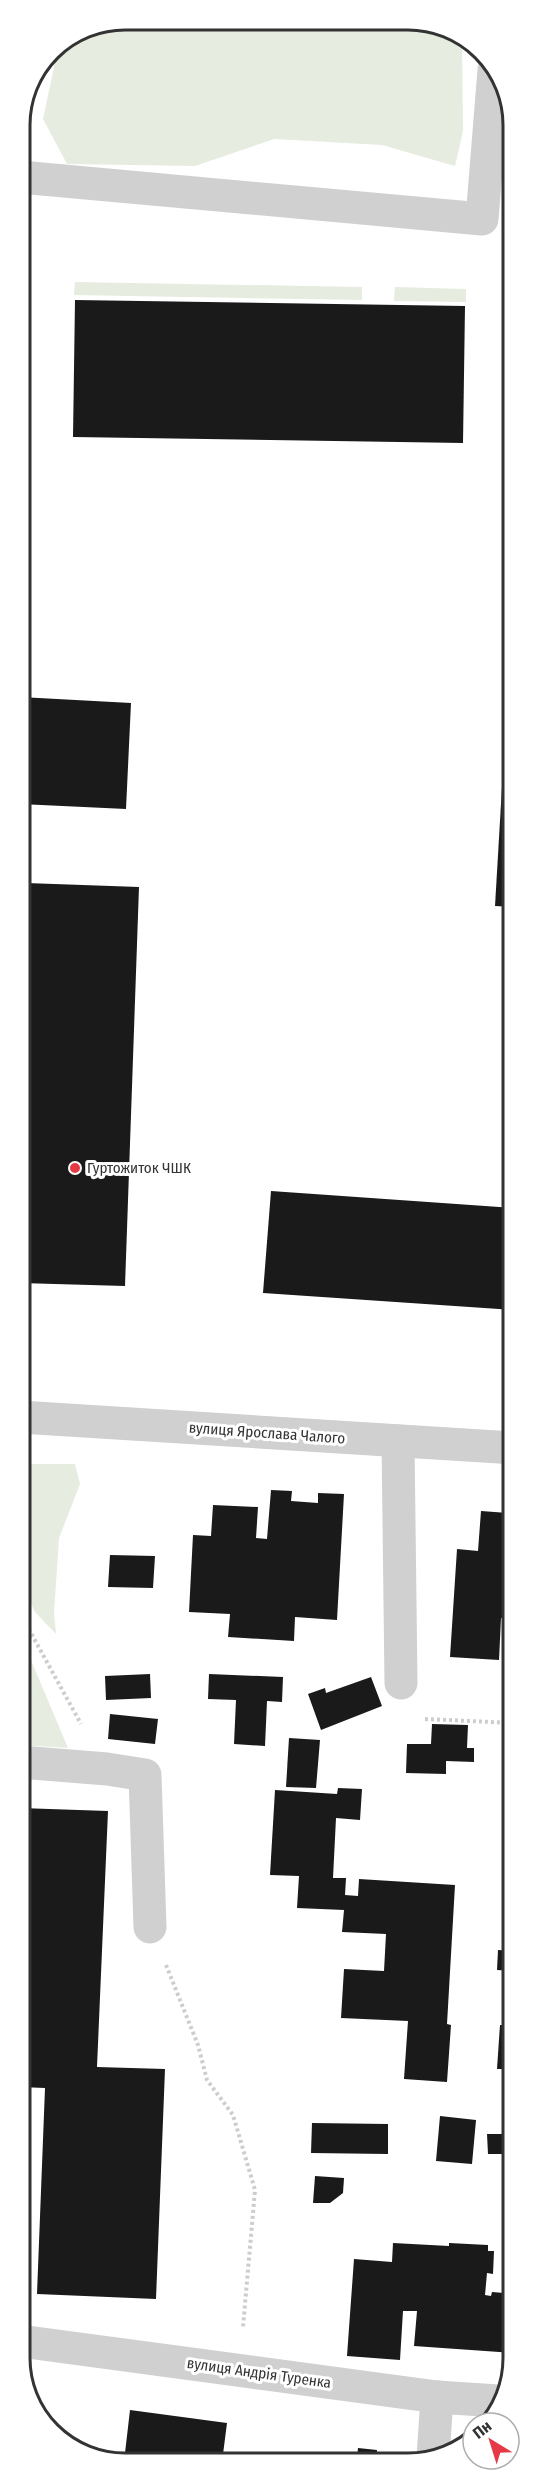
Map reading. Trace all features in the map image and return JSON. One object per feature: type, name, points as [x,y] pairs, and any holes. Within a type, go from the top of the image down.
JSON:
[{"type":"street","points":[[30,178],[482,219],[493,82]]},
{"type":"street","name":"вулиця Ярослава Чалого","points":[[30,1419],[503,1447]]},
{"type":"street","points":[[398,1441],[401,1683]]},
{"type":"street","points":[[30,1763],[107,1769],[145,1775],[150,1927]]},
{"type":"street","name":"вулиця Андрія Туренка","points":[[30,2342],[437,2397],[493,2401]]},
{"type":"street","points":[[434,2449],[437,2397]]},
{"type":"path","points":[[30,1631],[107,1769]]},
{"type":"path","points":[[401,1683],[403,1702],[409,1711],[418,1717],[503,1722]]},
{"type":"path","points":[[150,1927],[198,2045],[207,2080],[233,2115],[255,2190],[239,2370]]},
{"type":"shaded area","points":[[408,30],[445,37],[462,47],[463,131],[455,166],[382,145],[274,139],[195,166],[67,164],[43,119],[55,61],[77,43],[94,35],[112,31]]},
{"type":"shaded area","points":[[75,282],[362,287],[362,300],[74,295]]},
{"type":"shaded area","points":[[395,287],[466,289],[466,302],[394,301]]},
{"type":"shaded area","points":[[30,1464],[75,1464],[80,1484],[59,1538],[54,1613],[56,1634],[35,1612],[30,1602]]},
{"type":"shaded area","points":[[30,1658],[68,1748],[30,1746]]},
{"type":"building","points":[[75,300],[465,306],[463,443],[73,437]]},
{"type":"building","points":[[30,698],[131,703],[126,809],[30,804]]},
{"type":"building","points":[[503,770],[503,906],[495,906]]},
{"type":"building","name":"Гуртожиток ЧШК","points":[[30,883],[139,887],[125,1286],[30,1283]]},
{"type":"building","points":[[271,1191],[503,1207],[503,1309],[263,1293]]},
{"type":"building","points":[[271,1490],[292,1491],[291,1501],[318,1503],[318,1493],[344,1494],[337,1620],[295,1617],[294,1641],[228,1637],[230,1614],[189,1612],[193,1535],[211,1536],[213,1505],[258,1507],[256,1538],[267,1539]]},
{"type":"building","points":[[481,1511],[503,1513],[503,1618],[501,1618],[499,1660],[450,1657],[457,1549],[478,1551]]},
{"type":"building","points":[[110,1555],[155,1556],[153,1588],[108,1587]]},
{"type":"building","points":[[150,1674],[151,1698],[106,1700],[105,1676]]},
{"type":"building","points":[[209,1674],[283,1677],[282,1702],[267,1701],[265,1746],[234,1744],[236,1700],[208,1699]]},
{"type":"building","points":[[371,1677],[382,1706],[321,1730],[308,1694],[325,1688],[326,1693]]},
{"type":"building","points":[[110,1714],[158,1719],[155,1744],[108,1739]]},
{"type":"building","points":[[432,1724],[468,1725],[467,1748],[474,1748],[474,1762],[446,1761],[446,1774],[406,1773],[407,1744],[431,1744]]},
{"type":"building","points":[[289,1738],[320,1740],[316,1788],[286,1787]]},
{"type":"building","points":[[338,1788],[362,1789],[360,1820],[336,1818],[333,1878],[346,1878],[345,1895],[358,1896],[359,1879],[455,1885],[447,2024],[451,2025],[447,2082],[404,2079],[408,2021],[341,2018],[344,1969],[384,1971],[386,1934],[342,1932],[344,1910],[297,1908],[299,1876],[270,1875],[275,1790],[337,1794]]},
{"type":"building","points":[[30,1808],[108,1811],[97,2067],[165,2069],[156,2299],[37,2294],[45,2088],[30,2087]]},
{"type":"building","points":[[498,1950],[503,1950],[503,1970],[497,1970]]},
{"type":"building","points":[[500,2025],[503,2025],[503,2069],[497,2069]]},
{"type":"building","points":[[440,2116],[476,2120],[472,2164],[436,2161]]},
{"type":"building","points":[[312,2123],[388,2124],[388,2154],[311,2153]]},
{"type":"building","points":[[487,2134],[503,2134],[503,2154],[488,2154]]},
{"type":"building","points":[[315,2176],[344,2178],[343,2193],[330,2203],[313,2203]]},
{"type":"building","points":[[393,2243],[449,2246],[449,2243],[488,2245],[488,2251],[494,2251],[493,2274],[487,2273],[485,2295],[491,2296],[492,2292],[503,2293],[503,2352],[414,2346],[417,2311],[403,2311],[400,2360],[347,2356],[354,2259],[392,2262]]},
{"type":"building","points":[[130,2410],[227,2423],[223,2453],[125,2453]]},
{"type":"building","points":[[358,2448],[377,2450],[377,2453],[358,2453]]},
{"type":"place","name":"Гуртожиток ЧШК","points":[[75,1168]]}]
